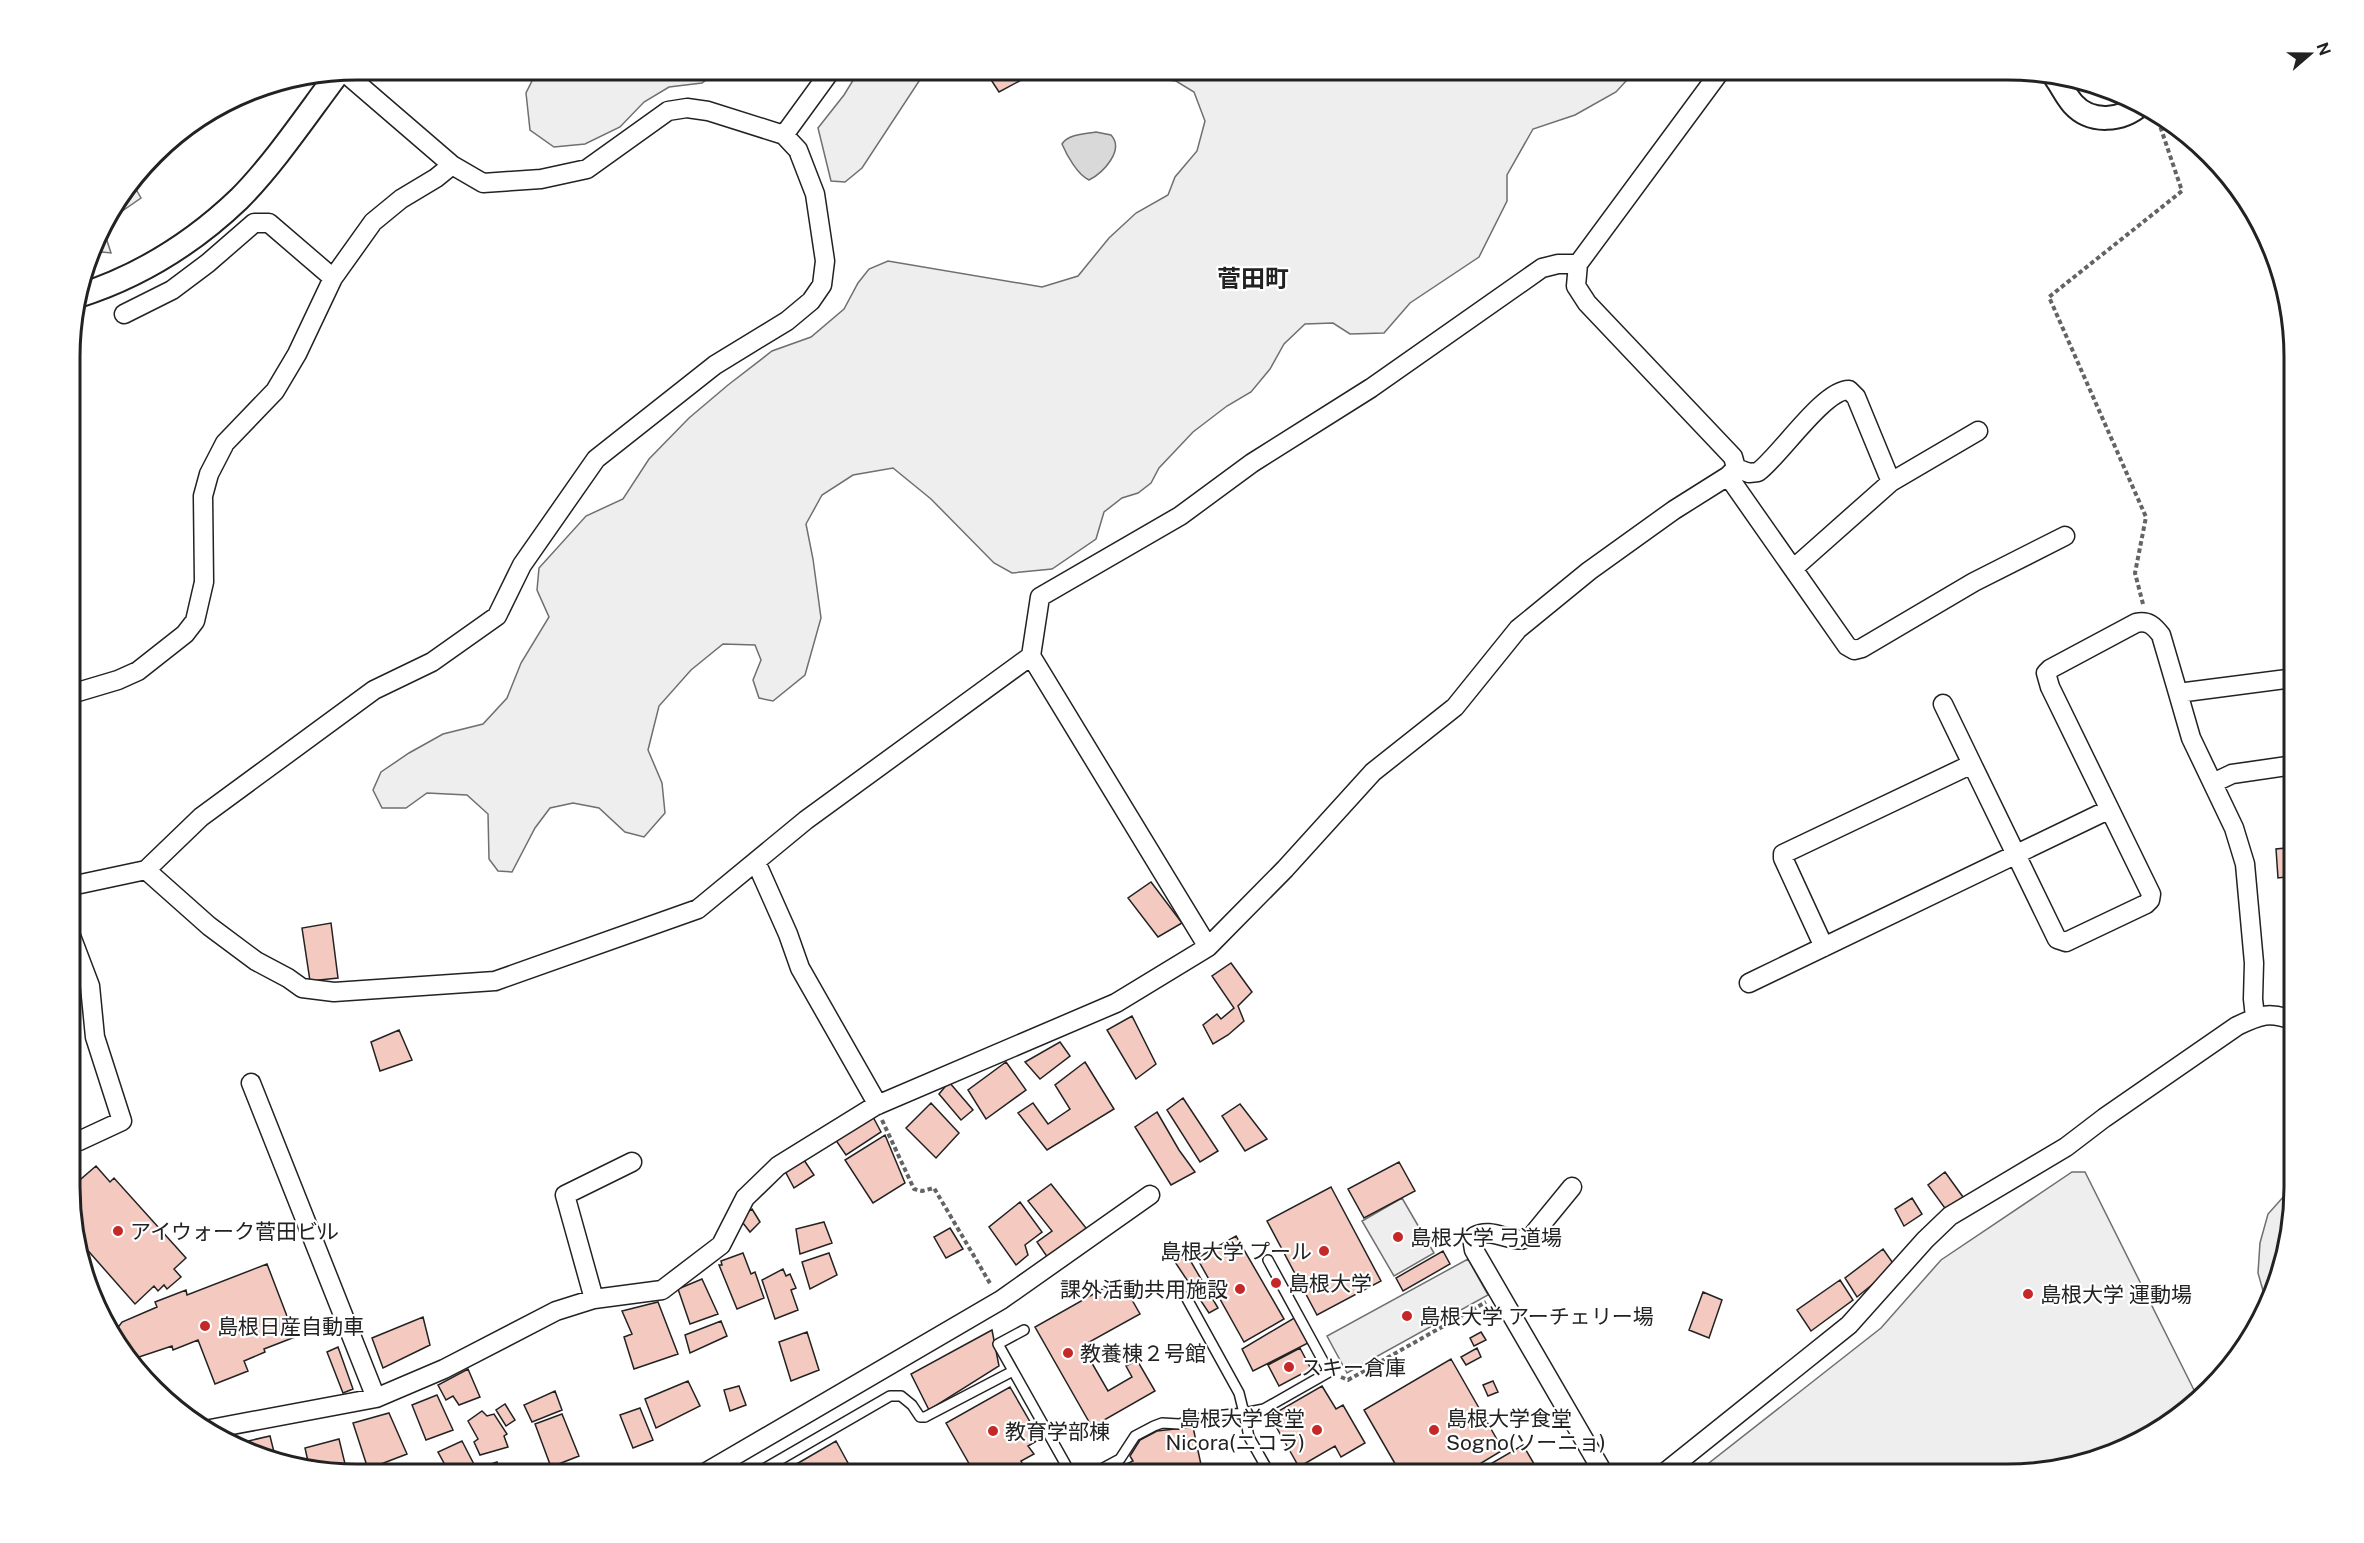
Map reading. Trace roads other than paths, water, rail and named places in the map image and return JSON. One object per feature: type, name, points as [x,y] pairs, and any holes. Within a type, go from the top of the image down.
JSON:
[{"type":"street","points":[[87,293],[104,288],[150,266],[203,229],[239,198],[334,80]]},
{"type":"street","points":[[80,884],[146,870],[201,817],[374,690],[432,662],[497,616],[522,565],[596,459],[715,365],[787,321],[812,301],[822,285],[825,261],[815,194],[798,150],[784,135],[726,115],[687,108],[668,111],[587,169],[541,179],[483,183],[452,165],[351,80]]},
{"type":"street","points":[[784,135],[824,80]]},
{"type":"street","points":[[1714,80],[1578,264],[1576,286],[1587,303],[1733,457],[1732,472],[1847,646],[1854,650],[1862,648],[1974,582],[2065,536]]},
{"type":"street","points":[[2060,85],[2073,105],[2096,118],[2115,118],[2137,112]]},
{"type":"street","points":[[80,691],[118,680],[138,671],[185,634],[195,621],[204,582],[203,496],[209,474],[225,443],[275,391],[297,354],[333,278],[373,222],[401,199],[436,178],[452,165]]},
{"type":"street","points":[[124,314],[172,290],[208,263],[254,223],[268,223],[333,278]]},
{"type":"street","points":[[1208,947],[1031,656],[1040,597],[1180,516],[1252,463],[1371,388],[1542,268],[1557,264],[1578,264]]},
{"type":"street","points":[[220,1427],[376,1398],[444,1369],[556,1311],[594,1299],[662,1290],[721,1245],[745,1198],[778,1166],[877,1105],[1116,1003],[1208,947],[1285,869],[1373,772],[1455,707],[1518,629],[1589,571],[1732,472],[1758,472],[1821,405],[1840,392],[1849,390],[1856,397],[1891,482]]},
{"type":"street","points":[[1794,568],[1891,482],[1978,431]]},
{"type":"street","points":[[1943,704],[2057,939],[2066,942],[2146,904],[2151,894],[2108,810],[2046,674],[2058,664],[2136,623],[2144,621],[2155,627],[2161,635],[2191,738],[2234,828],[2246,864],[2254,963],[2255,1017]]},
{"type":"street","points":[[146,870],[187,909],[256,962],[288,978],[302,988],[334,992],[495,981],[698,909],[806,820],[1031,656]]},
{"type":"street","points":[[2178,693],[2284,679]]},
{"type":"street","points":[[1824,947],[1783,854],[1972,764]]},
{"type":"street","points":[[2213,783],[2232,774],[2284,766]]},
{"type":"street","points":[[1749,983],[2108,810]]},
{"type":"street","points":[[756,862],[788,934],[800,968],[877,1105]]},
{"type":"street","points":[[80,960],[90,986],[95,1037],[122,1121],[80,1141]]},
{"type":"street","points":[[1675,1464],[1849,1325],[1925,1240],[1950,1216],[2066,1147],[2237,1026],[2255,1017],[2268,1014],[2284,1017]]},
{"type":"street","points":[[251,1083],[376,1398]]},
{"type":"street","points":[[594,1299],[565,1195],[632,1162]]},
{"type":"street","points":[[1572,1187],[1531,1237],[1521,1241],[1486,1232],[1475,1236],[1473,1244],[1474,1250],[1598,1464]]},
{"type":"street","points":[[720,1464],[1001,1300],[1150,1195]]},
{"type":"lane","points":[[1111,1464],[1120,1459],[1135,1436],[1154,1426],[1162,1423],[1179,1424],[1264,1409],[1329,1372],[1268,1260]]},
{"type":"lane","points":[[1186,1297],[1239,1393],[1249,1437],[1264,1464]]},
{"type":"lane","points":[[1024,1330],[998,1344],[1065,1464]]},
{"type":"lane","points":[[772,1464],[890,1396],[902,1396],[920,1417],[925,1417],[1013,1371]]},
{"type":"place","name":"アイウォーク菅田ビル","points":[[118,1231]]},
{"type":"place","name":"島根大学 弓道場","points":[[1398,1237]]},
{"type":"place","name":"島根大学 プール","points":[[1324,1251]]},
{"type":"place","name":"島根大学","points":[[1276,1283]]},
{"type":"place","name":"課外活動共用施設","points":[[1240,1289]]},
{"type":"place","name":"島根大学 運動場","points":[[2028,1294]]},
{"type":"place","name":"島根大学 アーチェリー場","points":[[1407,1316]]},
{"type":"place","name":"島根日産自動車","points":[[205,1326]]},
{"type":"place","name":"教養棟２号館","points":[[1068,1353]]},
{"type":"place","name":"スキー倉庫","points":[[1289,1367]]},
{"type":"place","name":"島根大学食堂 Nicora(ニコラ)","points":[[1317,1430]]},
{"type":"place","name":"島根大学食堂 Sogno(ソーニョ)","points":[[1434,1430]]},
{"type":"place","name":"教育学部棟","points":[[993,1431]]},
{"type":"district","name":"菅田町","points":[[1253,278]]}]
